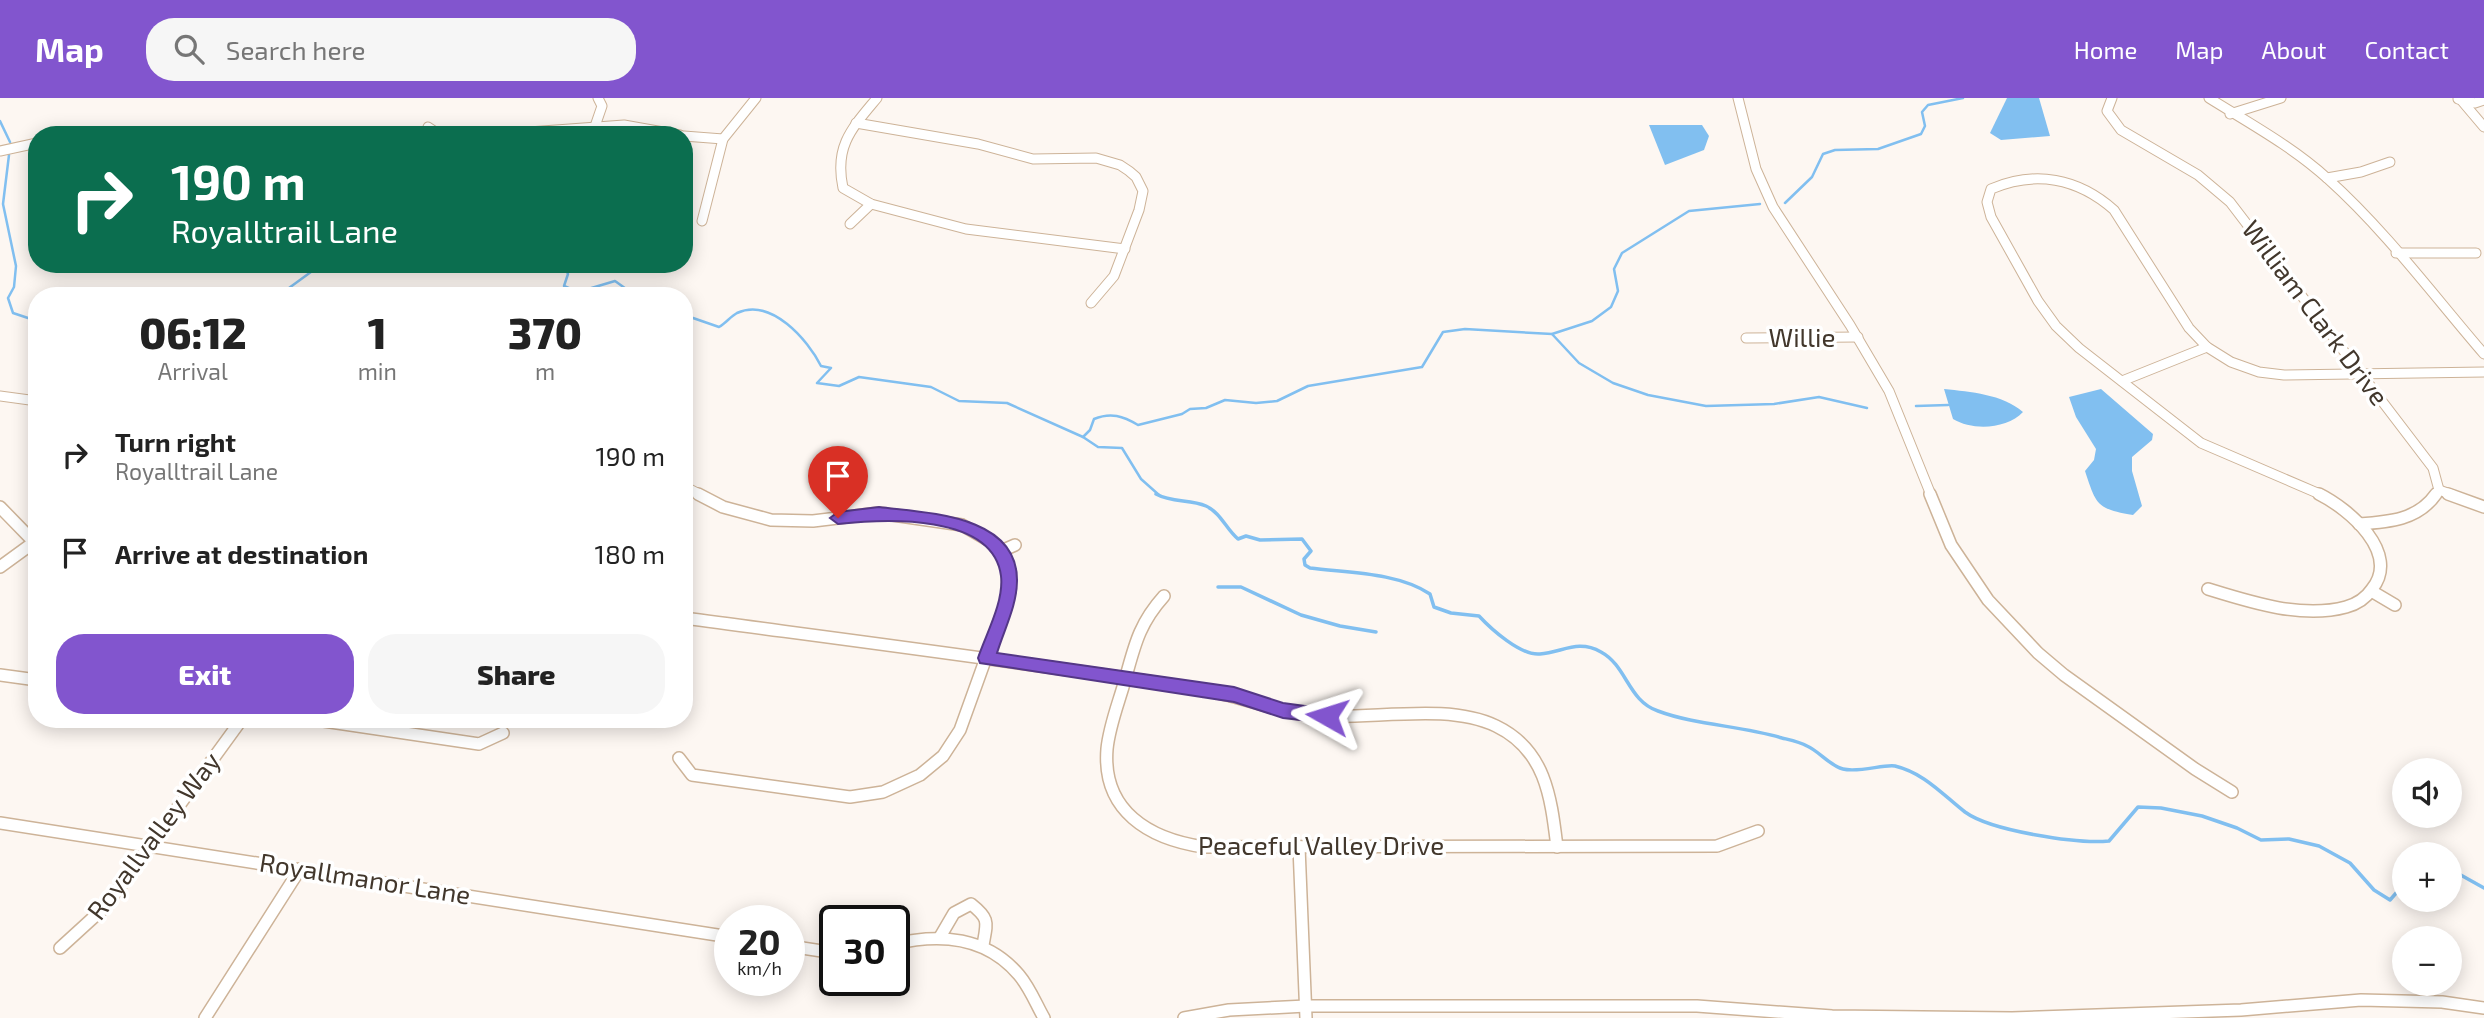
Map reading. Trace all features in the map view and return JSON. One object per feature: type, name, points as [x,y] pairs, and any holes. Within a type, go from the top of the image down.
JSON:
[{"type":"street","points":[[596,126],[602,106],[598,98]]},
{"type":"street","points":[[702,221],[723,139],[756,98]]},
{"type":"street","points":[[877,98],[845,136],[839,172],[843,188],[871,204],[966,229],[1125,248]]},
{"type":"street","points":[[1738,98],[1756,169],[1773,207],[1858,337],[1889,391],[1951,545],[1988,600],[2038,653],[2064,675],[2194,769],[2232,792]]},
{"type":"street","name":"William Clark Drive","points":[[2112,98],[2107,111],[2121,130],[2198,175],[2230,202],[2433,468],[2440,490]]},
{"type":"street","points":[[2209,98],[2230,114],[2272,138],[2327,178],[2484,354]]},
{"type":"street","points":[[2230,114],[2281,98]]},
{"type":"street","points":[[2459,99],[2475,103],[2484,100]]},
{"type":"street","points":[[2459,99],[2484,127]]},
{"type":"street","points":[[856,123],[978,144],[1033,159],[1096,158],[1121,165],[1136,177],[1143,191],[1114,276],[1091,303]]},
{"type":"street","points":[[693,136],[723,139]]},
{"type":"street","points":[[0,151],[28,145]]},
{"type":"street","points":[[2327,178],[2361,172],[2390,162]]},
{"type":"street","points":[[2208,589],[2251,602],[2316,609],[2356,604],[2373,592],[2381,577],[2381,565],[2370,539],[2359,524],[2325,496],[2198,441],[2179,430],[2054,324],[1991,217],[1987,202],[1991,189],[2007,180],[2040,177],[2065,182],[2100,197],[2114,210],[2189,328],[2207,347],[2231,362],[2271,374],[2484,372]]},
{"type":"street","points":[[850,224],[871,204]]},
{"type":"street","points":[[2396,253],[2476,253]]},
{"type":"street","name":"Willie","points":[[1746,338],[1858,337]]},
{"type":"street","points":[[2122,382],[2207,347]]},
{"type":"street","points":[[0,396],[28,400]]},
{"type":"street","points":[[2359,524],[2396,521],[2416,514],[2431,505],[2440,490],[2484,507]]},
{"type":"street","points":[[679,758],[692,775],[841,796],[871,795],[892,790],[920,775],[950,748],[960,730],[986,658],[1009,584],[1007,566],[984,535],[953,522],[879,513],[813,521],[771,520],[723,507],[693,491]]},
{"type":"street","points":[[0,507],[28,537]]},
{"type":"street","points":[[999,552],[1015,545]]},
{"type":"street","points":[[0,567],[28,549]]},
{"type":"street","points":[[2373,592],[2395,605]]},
{"type":"street","name":"Peaceful Valley Drive","points":[[1164,596],[1141,625],[1112,728],[1106,765],[1114,794],[1131,818],[1160,838],[1186,846],[1717,846],[1758,831]]},
{"type":"street","points":[[693,619],[986,658],[1234,695],[1309,715],[1454,715],[1485,721],[1516,738],[1538,763],[1547,785],[1557,847]]},
{"type":"street","points":[[0,675],[28,679]]},
{"type":"street","name":"Royallvalley Way","points":[[60,948],[106,906],[236,728]]},
{"type":"street","points":[[371,728],[479,744],[503,733]]},
{"type":"street","name":"Royallmanor Lane","points":[[0,822],[714,934]]},
{"type":"street","points":[[1299,847],[1306,1012]]},
{"type":"street","points":[[205,1018],[300,869]]},
{"type":"street","points":[[940,937],[954,913],[971,904],[985,915],[987,924],[983,946]]},
{"type":"street","points":[[910,939],[940,937],[983,946],[1000,956],[1020,976],[1044,1018]]},
{"type":"street","points":[[1184,1018],[1202,1013],[1255,1007],[1306,1012],[1697,1006],[1832,1016],[2012,1018],[2129,1016],[2361,1000],[2442,1002],[2484,1008]]},
{"type":"water","points":[[2007,98],[2039,98],[2050,136],[2001,140],[1990,133]]},
{"type":"water","points":[[1649,125],[1702,125],[1709,136],[1704,150],[1665,165]]},
{"type":"water","points":[[1944,389],[1996,398],[2023,412],[1999,425],[1980,427],[1961,423],[1953,419]]},
{"type":"water","points":[[2101,389],[2153,434],[2152,440],[2132,457],[2132,471],[2142,506],[2133,515],[2111,510],[2099,503],[2085,471],[2094,460],[2096,449],[2076,417],[2069,397]]},
{"type":"waterway","points":[[1785,203],[1812,177],[1823,154],[1835,150],[1878,149],[1921,134],[1925,126],[1922,112],[1928,105],[1963,98]]},
{"type":"waterway","points":[[0,121],[10,142]]},
{"type":"waterway","points":[[9,155],[3,204],[16,266],[14,287],[8,298],[13,313],[28,318]]},
{"type":"waterway","points":[[1552,334],[1592,321],[1611,307],[1618,291],[1614,269],[1622,253],[1689,211],[1760,204]]},
{"type":"waterway","points":[[290,287],[310,273]]},
{"type":"waterway","points":[[566,287],[564,286],[568,273]]},
{"type":"waterway","points":[[595,287],[615,281],[623,287]]},
{"type":"waterway","points":[[693,318],[719,327],[737,313],[763,311],[787,324],[807,344],[821,366],[831,368],[817,383],[839,386],[859,377],[931,387],[959,401],[1007,403],[1083,437]]},
{"type":"waterway","points":[[1083,437],[1090,430],[1094,419],[1100,417],[1117,416],[1138,425],[1182,414],[1190,409],[1206,408],[1225,400],[1256,403],[1277,401],[1308,386],[1422,367],[1443,332],[1465,329],[1552,334]]},
{"type":"waterway","points":[[1552,334],[1579,363],[1613,383],[1648,395],[1706,406],[1774,404],[1819,397],[1867,408]]},
{"type":"waterway","points":[[1916,406],[1948,405]]},
{"type":"waterway","points":[[1083,437],[1098,447],[1122,448],[1141,479],[1159,495]]},
{"type":"waterway","points":[[1156,494],[1206,506],[1216,513],[1238,539],[1246,536],[1260,540],[1302,539],[1311,551],[1304,559],[1305,565],[1310,568],[1403,581],[1430,594],[1434,607],[1451,613],[1479,616],[1524,651],[1540,654],[1578,646],[1593,648],[1610,658],[1640,700],[1658,711],[1798,742],[1843,769],[1890,766],[1905,769],[1932,785],[1965,812],[1994,825],[2056,838],[2109,841],[2138,807],[2161,808],[2202,816],[2261,840],[2289,839],[2319,846],[2350,863],[2374,890],[2390,900],[2392,898]]},
{"type":"waterway","points":[[1218,587],[1241,587],[1301,615],[1340,626],[1376,632]]},
{"type":"waterway","points":[[2462,876],[2484,888]]},
{"type":"route","points":[[838,518],[879,513],[953,522],[978,531],[993,543],[1005,560],[1010,578],[1007,598],[986,658],[1234,695],[1283,710],[1327,716]]}]
